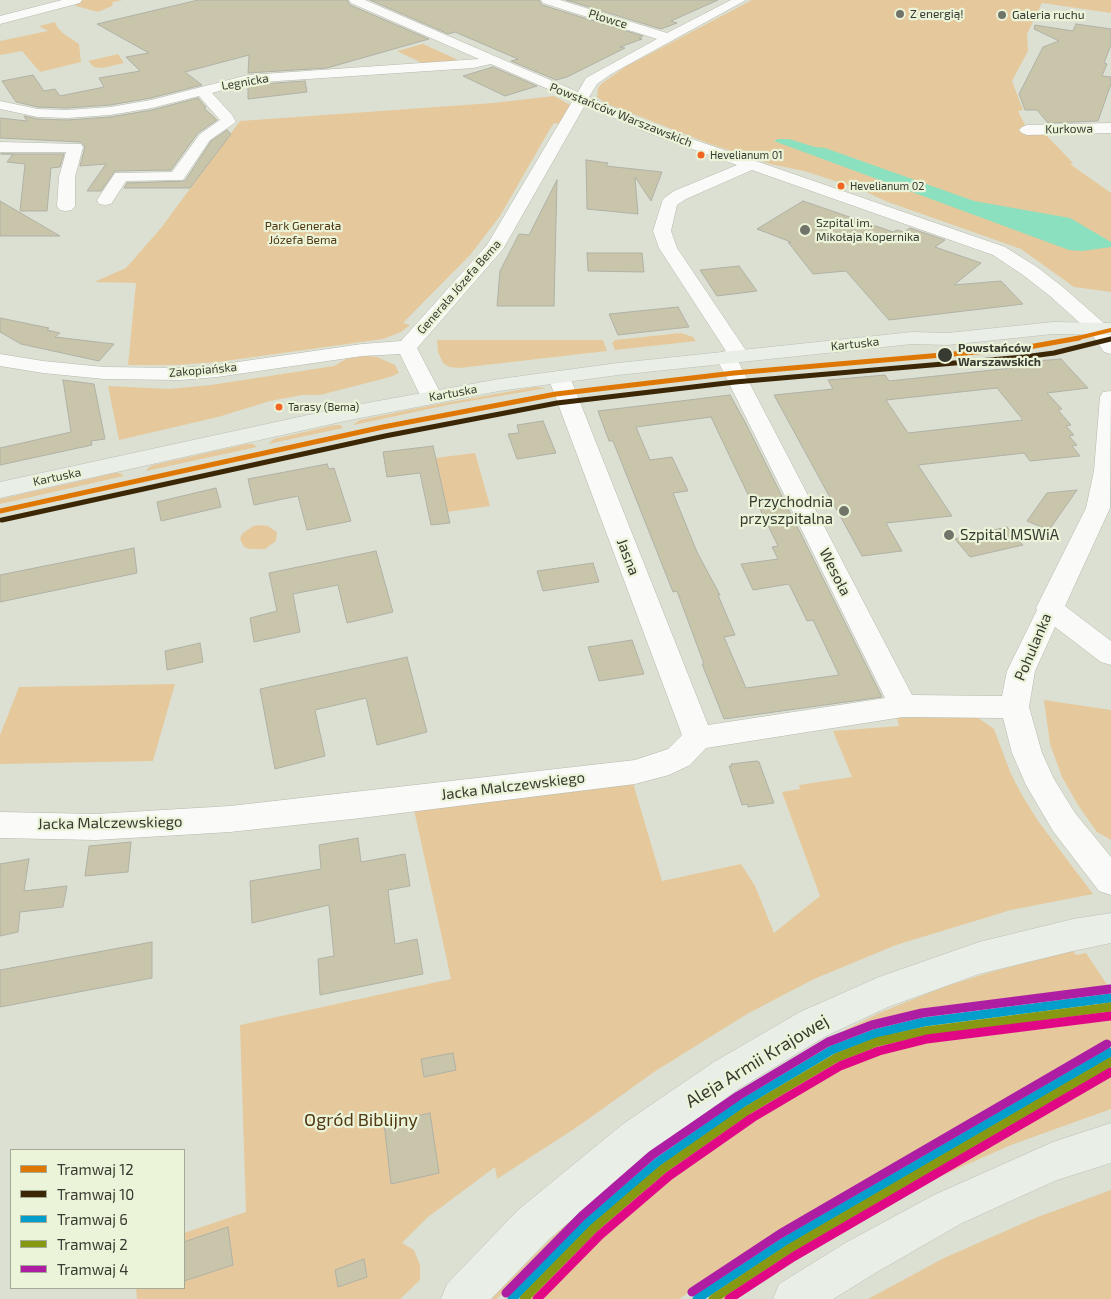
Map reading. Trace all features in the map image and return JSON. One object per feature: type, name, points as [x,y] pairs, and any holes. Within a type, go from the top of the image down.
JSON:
[{"type":"main road","name":"Kartuska","points":[[912,338],[935,329],[1081,313]]},
{"type":"main road","name":"Kartuska","points":[[0,490],[431,396],[559,377],[732,356],[912,338],[947,339],[1104,323]]},
{"type":"main road","name":"Aleja Armii Krajowej","points":[[462,1299],[533,1225],[637,1138],[727,1075],[813,1024],[879,994],[979,958],[1073,935],[1111,928]]},
{"type":"main road","points":[[794,1299],[862,1256],[948,1209],[1054,1162],[1111,1143]]},
{"type":"street","points":[[0,20],[76,0]]},
{"type":"street","name":"Powstańców Warszawskich","points":[[355,0],[581,100],[678,140],[999,251],[1030,271],[1081,313],[1104,323]]},
{"type":"street","name":"Płowce","points":[[547,0],[668,38]]},
{"type":"street","points":[[554,87],[592,82],[606,71],[740,0]]},
{"type":"street","name":"Legnicka","points":[[0,105],[38,112],[67,114],[130,108],[234,82],[264,78],[473,64],[492,60]]},
{"type":"street","name":"Generała Józefa Bema","points":[[431,396],[407,347],[502,237],[516,216],[592,82]]},
{"type":"street","points":[[106,200],[121,176],[177,177],[205,137],[228,122],[227,118],[202,91]]},
{"type":"street","points":[[41,147],[67,114]]},
{"type":"street","points":[[571,118],[614,114]]},
{"type":"street","name":"Kurkowa","points":[[1027,130],[1107,131]]},
{"type":"street","points":[[0,147],[75,147],[67,177],[66,206]]},
{"type":"street","name":"Wesoła","points":[[751,165],[680,195],[669,203],[662,231],[668,248],[732,356],[903,706]]},
{"type":"street","points":[[1104,323],[1111,348]]},
{"type":"street","name":"Zakopiańska","points":[[0,360],[104,374],[180,374],[217,371],[362,350],[407,347]]},
{"type":"street","name":"Jasna","points":[[559,377],[698,738]]},
{"type":"street","name":"Pohulanka","points":[[1111,397],[1106,471],[1098,508],[1049,608],[1021,671],[1016,687],[1015,707],[1027,753],[1041,785],[1064,822],[1111,881]]},
{"type":"street","points":[[1049,608],[1111,655]]},
{"type":"street","points":[[698,738],[903,706],[1015,707]]},
{"type":"street","name":"Jacka Malczewskiego","points":[[0,825],[96,827],[230,819],[626,773],[658,766],[679,757],[698,738]]},
{"type":"green space","points":[[83,0],[123,0],[113,2],[112,6],[98,12],[76,6],[75,3]]},
{"type":"green space","points":[[752,0],[1111,0],[1111,13],[1042,3],[1027,34],[1028,51],[1012,81],[1023,110],[1018,111],[1026,127],[1031,132],[1046,135],[1073,163],[1070,164],[1111,193],[1111,292],[1074,287],[1021,249],[888,202],[857,188],[804,171],[770,164],[710,144],[605,103],[597,97],[598,88],[601,84],[625,67]]},
{"type":"green space","points":[[55,22],[64,34],[79,44],[81,62],[40,72],[22,51],[0,55],[0,41],[48,31],[39,26]]},
{"type":"green space","points":[[423,44],[458,60],[455,62],[421,64],[397,51]]},
{"type":"green space","points":[[118,54],[124,63],[102,68],[94,67],[88,61]]},
{"type":"green space","name":"Park Generała Józefa Bema","points":[[554,96],[572,106],[560,124],[554,123],[550,129],[500,216],[471,254],[403,323],[410,325],[401,332],[383,339],[218,362],[177,365],[128,365],[136,283],[94,282],[126,268],[161,228],[240,121],[493,103]]},
{"type":"green space","points":[[681,333],[693,337],[696,341],[615,350],[612,343],[615,340]]},
{"type":"green space","points":[[437,340],[603,340],[607,351],[459,368],[449,367],[443,363],[438,352]]},
{"type":"green space","points":[[366,356],[377,357],[395,365],[399,373],[320,395],[302,395],[270,401],[218,417],[119,440],[108,386],[169,389],[211,385],[334,366],[346,359]]},
{"type":"green space","points":[[535,387],[547,388],[452,404],[354,425],[360,420]]},
{"type":"green space","points":[[340,425],[343,428],[268,444],[274,439]]},
{"type":"green space","points":[[253,444],[257,447],[146,471],[153,465]]},
{"type":"green space","points":[[475,453],[490,506],[447,512],[435,458]]},
{"type":"green space","points":[[120,473],[124,476],[0,504],[0,499]]},
{"type":"green space","points":[[253,526],[268,526],[277,532],[276,541],[265,549],[244,547],[240,539],[242,534]]},
{"type":"green space","points":[[175,684],[153,761],[0,764],[0,735],[19,687]]},
{"type":"green space","points":[[1044,700],[1111,710],[1111,840],[1097,832],[1078,805],[1062,777],[1050,744]]},
{"type":"green space","name":"Ogród Biblijny","points":[[974,715],[994,729],[1011,774],[1022,795],[1038,821],[1093,894],[1011,910],[896,945],[814,979],[747,1014],[654,1072],[580,1125],[497,1179],[495,1167],[428,1217],[402,1243],[414,1250],[420,1265],[420,1280],[400,1299],[137,1299],[136,1289],[185,1289],[185,1233],[246,1212],[240,1025],[451,979],[414,810],[633,783],[662,881],[741,864],[755,886],[774,933],[820,896],[782,792],[800,789],[799,785],[852,777],[833,731],[899,726],[897,718]]},
{"type":"green space","points":[[1073,950],[1076,955],[1086,953],[1108,986],[1099,987],[1099,991],[908,1017],[847,1034],[845,1030],[879,1013],[944,987]]},
{"type":"green space","points":[[1111,1006],[1111,1042],[754,1249],[679,1299],[524,1299],[590,1231],[679,1157],[691,1148],[693,1150],[775,1096],[827,1067],[859,1053],[906,1039],[905,1033]]},
{"type":"green space","points":[[1111,1063],[1111,1109],[1011,1145],[932,1180],[844,1226],[727,1299],[716,1299],[807,1241]]},
{"type":"green space","points":[[662,1143],[665,1144],[627,1173],[584,1211],[497,1299],[489,1299],[566,1224]]},
{"type":"green space","points":[[1111,1190],[1111,1299],[868,1299],[944,1258],[1035,1218]]},
{"type":"shaded area","points":[[789,139],[825,148],[974,201],[1070,218],[1111,242],[1111,247],[1082,251],[1069,250],[774,141]]},
{"type":"building","points":[[198,0],[347,0],[350,5],[429,39],[327,68],[248,73],[249,55],[185,72],[202,85],[151,98],[110,105],[67,108],[38,107],[16,102],[2,81],[33,75],[44,91],[55,89],[60,96],[104,87],[99,78],[140,71],[126,57],[149,53],[97,24]]},
{"type":"building","points":[[370,0],[539,0],[542,5],[643,36],[639,38],[642,39],[620,47],[625,48],[567,77],[556,80],[511,61],[518,59],[455,32],[448,34]]},
{"type":"building","points":[[566,0],[718,0],[671,21],[677,23],[661,29]]},
{"type":"building","points":[[1076,24],[1111,29],[1111,45],[1104,63],[1107,64],[1102,76],[1111,77],[1111,84],[1098,121],[1048,123],[1037,110],[1025,110],[1019,94],[1043,47],[1059,41],[1034,29],[1035,25],[1073,31]]},
{"type":"building","points":[[493,67],[537,86],[505,96],[463,76]]},
{"type":"building","points":[[305,81],[307,92],[248,99],[248,85]]},
{"type":"building","points":[[198,98],[206,107],[204,108],[217,120],[198,133],[171,170],[115,171],[101,191],[87,191],[106,164],[80,166],[85,147],[81,142],[0,138],[0,118],[27,121],[24,116],[38,119],[67,120],[110,117],[152,110]]},
{"type":"building","points":[[227,130],[231,134],[190,188],[124,188],[127,183],[185,181],[211,141]]},
{"type":"building","points":[[13,154],[64,154],[60,167],[51,168],[47,211],[20,211],[25,164],[7,162]]},
{"type":"building","points":[[586,160],[608,163],[606,166],[662,172],[651,201],[635,177],[638,214],[587,209]]},
{"type":"building","points":[[557,180],[554,306],[497,306],[500,271],[519,234],[529,235]]},
{"type":"building","points":[[0,201],[60,236],[0,236]]},
{"type":"building","points":[[803,201],[893,232],[897,230],[904,232],[910,228],[945,240],[935,247],[981,263],[954,285],[1001,281],[1023,304],[889,320],[846,271],[813,274],[788,242],[791,242],[757,229]]},
{"type":"building","points":[[587,253],[642,253],[644,272],[588,271]]},
{"type":"building","points":[[739,266],[757,291],[717,296],[700,270]]},
{"type":"building","points":[[678,307],[689,327],[618,335],[609,314]]},
{"type":"building","points":[[0,318],[49,328],[47,330],[60,333],[55,337],[114,344],[99,361],[21,344],[0,332]]},
{"type":"building","points":[[1061,359],[1088,388],[1047,393],[1062,409],[1058,410],[1071,425],[1066,426],[1074,435],[1069,436],[1077,445],[1072,446],[1080,456],[1030,461],[1024,453],[918,465],[952,516],[886,523],[902,551],[862,556],[774,395],[833,389],[828,380],[885,375],[889,381],[1040,365],[1037,361]],"holes":[[[997,388],[1023,420],[908,433],[886,400]]]},
{"type":"building","points":[[63,380],[94,384],[105,439],[91,441],[92,445],[0,465],[0,448],[71,432]]},
{"type":"building","points":[[730,395],[882,697],[724,719],[702,664],[704,664],[677,591],[673,592],[613,441],[609,441],[598,411]],"holes":[[[711,417],[752,503],[757,503],[778,546],[772,547],[778,559],[741,564],[753,590],[789,584],[807,621],[813,620],[839,675],[746,688],[724,637],[735,635],[718,595],[720,595],[697,552],[673,493],[688,491],[672,457],[650,460],[636,427]]]},
{"type":"building","points":[[543,421],[556,453],[517,459],[508,434],[519,433],[517,425]]},
{"type":"building","points":[[433,446],[450,523],[431,525],[420,473],[387,477],[383,452]]},
{"type":"building","points":[[327,464],[329,469],[334,468],[351,521],[307,530],[298,496],[254,505],[248,479]]},
{"type":"building","points":[[216,488],[221,507],[161,521],[157,502]]},
{"type":"building","points":[[1077,490],[1049,530],[1027,521],[1047,493]]},
{"type":"building","points":[[1007,527],[1023,545],[970,557],[955,539]]},
{"type":"building","points":[[134,548],[137,573],[0,602],[0,575]]},
{"type":"building","points":[[376,551],[393,612],[347,623],[338,585],[293,594],[300,632],[254,642],[250,618],[277,611],[269,573]]},
{"type":"building","points":[[593,563],[599,582],[543,591],[537,571]]},
{"type":"building","points":[[632,640],[644,674],[599,681],[588,647]]},
{"type":"building","points":[[200,643],[203,662],[167,670],[165,651]]},
{"type":"building","points":[[407,657],[427,732],[377,745],[366,698],[315,710],[325,756],[275,769],[260,689]]},
{"type":"building","points":[[759,762],[774,803],[748,807],[748,804],[742,805],[729,766],[732,766],[731,764]]},
{"type":"building","points":[[358,838],[361,862],[405,854],[410,886],[388,890],[395,944],[417,939],[423,974],[320,995],[318,959],[334,956],[329,905],[252,923],[250,881],[321,869],[319,845]]},
{"type":"building","points":[[131,842],[128,872],[85,876],[89,846]]},
{"type":"building","points":[[29,859],[24,891],[67,886],[63,907],[20,912],[18,932],[0,936],[0,864]]},
{"type":"building","points":[[152,942],[152,978],[0,1007],[0,970]]},
{"type":"building","points":[[453,1053],[456,1070],[424,1077],[421,1059]]},
{"type":"building","points":[[430,1113],[439,1173],[391,1184],[384,1123]]},
{"type":"building","points":[[228,1227],[233,1265],[185,1281],[185,1242]]},
{"type":"building","points":[[364,1259],[367,1277],[338,1287],[335,1270]]},
{"type":"tram line","name":"12","points":[[0,511],[383,427],[556,394],[734,373],[1023,348],[1052,344],[1111,330]]},
{"type":"tram line","name":"10","points":[[2,520],[385,436],[557,403],[735,382],[1024,357],[1054,353],[1111,339]]},
{"type":"tram line","name":"4","points":[[506,1293],[582,1216],[652,1155],[738,1096],[828,1042],[872,1025],[922,1013],[1110,989]]},
{"type":"tram line","name":"6","points":[[512,1299],[588,1222],[658,1162],[743,1103],[832,1050],[874,1034],[924,1022],[1111,998]]},
{"type":"tram line","name":"2","points":[[524,1299],[594,1228],[663,1169],[748,1110],[836,1058],[877,1042],[926,1031],[1111,1007]]},
{"type":"tram line","name":"4","points":[[692,1292],[780,1234],[1107,1044]]},
{"type":"tram line","name":"6","points":[[697,1299],[784,1242],[1111,1052]]},
{"type":"tram line","name":"2","points":[[713,1299],[789,1249],[1111,1062]]},
{"type":"transit line","points":[[537,1299],[600,1235],[669,1176],[752,1118],[840,1066],[879,1051],[927,1039],[1111,1016]]},
{"type":"transit line","points":[[729,1299],[793,1257],[1111,1072]]},
{"type":"place","name":"Z energią!","points":[[900,14]]},
{"type":"place","name":"Galeria ruchu","points":[[1002,15]]},
{"type":"place","name":"Hevelianum 01","points":[[701,155]]},
{"type":"place","name":"Hevelianum 02","points":[[841,186]]},
{"type":"place","name":"Szpital im. Mikołaja Kopernika","points":[[805,230]]},
{"type":"place","name":"Powstańców Warszawskich","points":[[945,355]]},
{"type":"place","name":"Tarasy (Bema)","points":[[279,407]]},
{"type":"place","name":"Przychodnia przyszpitalna","points":[[844,511]]},
{"type":"place","name":"Szpital MSWiA","points":[[949,535]]}]
